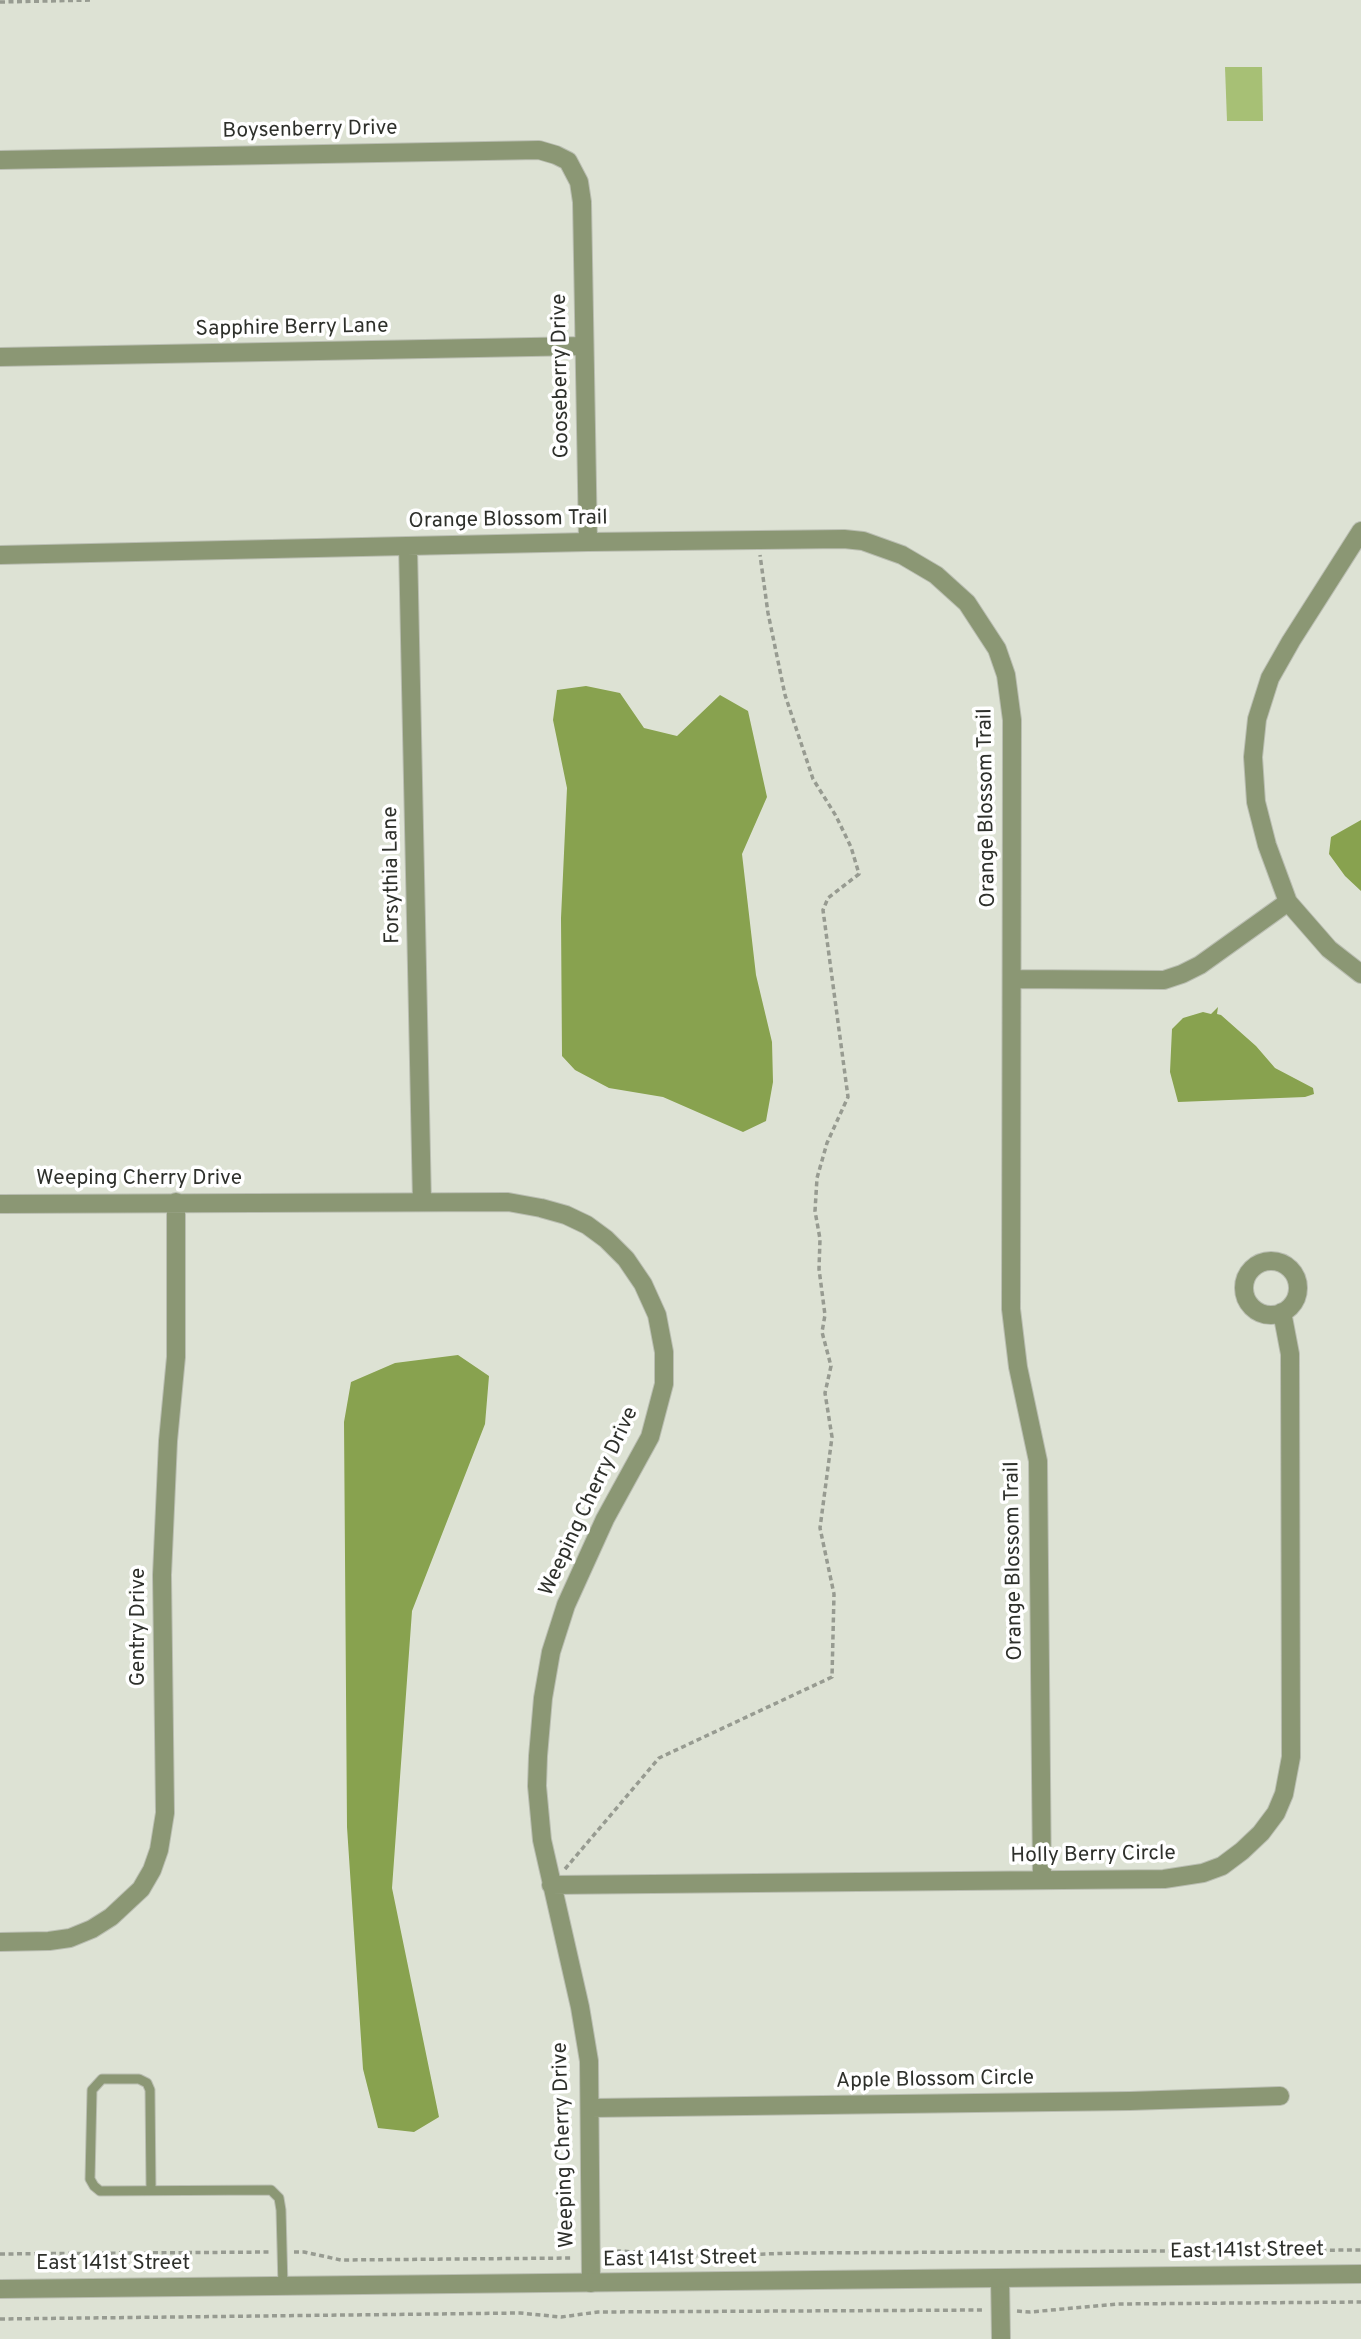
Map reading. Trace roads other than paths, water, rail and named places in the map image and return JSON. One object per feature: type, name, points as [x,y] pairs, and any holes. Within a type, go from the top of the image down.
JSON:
[{"type":"street","name":"Boysenberry Drive","points":[[0,160],[539,150],[568,161],[579,182],[582,209]]},
{"type":"street","name":"Gooseberry Drive","points":[[582,209],[588,542]]},
{"type":"street","name":"Sapphire Berry Lane","points":[[0,357],[584,346]]},
{"type":"street","points":[[1361,531],[1270,678],[1257,719],[1253,757],[1256,802],[1266,845],[1288,902],[1329,949],[1361,974]]},
{"type":"street","name":"Orange Blossom Trail","points":[[0,555],[844,539],[863,541],[902,555],[936,575],[967,603],[997,649],[1006,675],[1012,720],[1011,1309],[1018,1367],[1038,1461],[1042,1880]]},
{"type":"street","name":"Forsythia Lane","points":[[408,546],[422,1202]]},
{"type":"street","points":[[1013,979],[1164,980],[1200,965],[1288,902]]},
{"type":"street","name":"Gentry Drive","points":[[0,1942],[70,1938],[101,1923],[141,1889],[152,1870],[161,1842],[165,1813],[162,1575],[168,1441],[176,1357],[176,1202]]},
{"type":"street","name":"Weeping Cherry Drive","points":[[0,1204],[508,1202],[554,1211],[587,1225],[616,1249],[643,1284],[657,1315],[664,1352],[664,1384],[650,1437],[583,1564],[551,1652],[543,1698],[537,1786],[542,1840],[586,2040],[591,2108],[591,2283]]},
{"type":"street","name":"Holly Berry Circle","points":[[551,1885],[1164,1879],[1203,1874],[1222,1866],[1242,1852],[1276,1813],[1284,1794],[1291,1757],[1290,1354],[1282,1312]]},
{"type":"street","name":"Apple Blossom Circle","points":[[591,2108],[1130,2101],[1280,2096]]},
{"type":"street","name":"East 141st Street","points":[[0,2289],[1361,2274]]},
{"type":"street","points":[[1000,2278],[1001,2339]]},
{"type":"lane","points":[[151,2190],[150,2090],[147,2083],[139,2079],[102,2079],[92,2090],[90,2179],[100,2190],[151,2190],[271,2190],[279,2198],[281,2210],[282,2287]]}]
